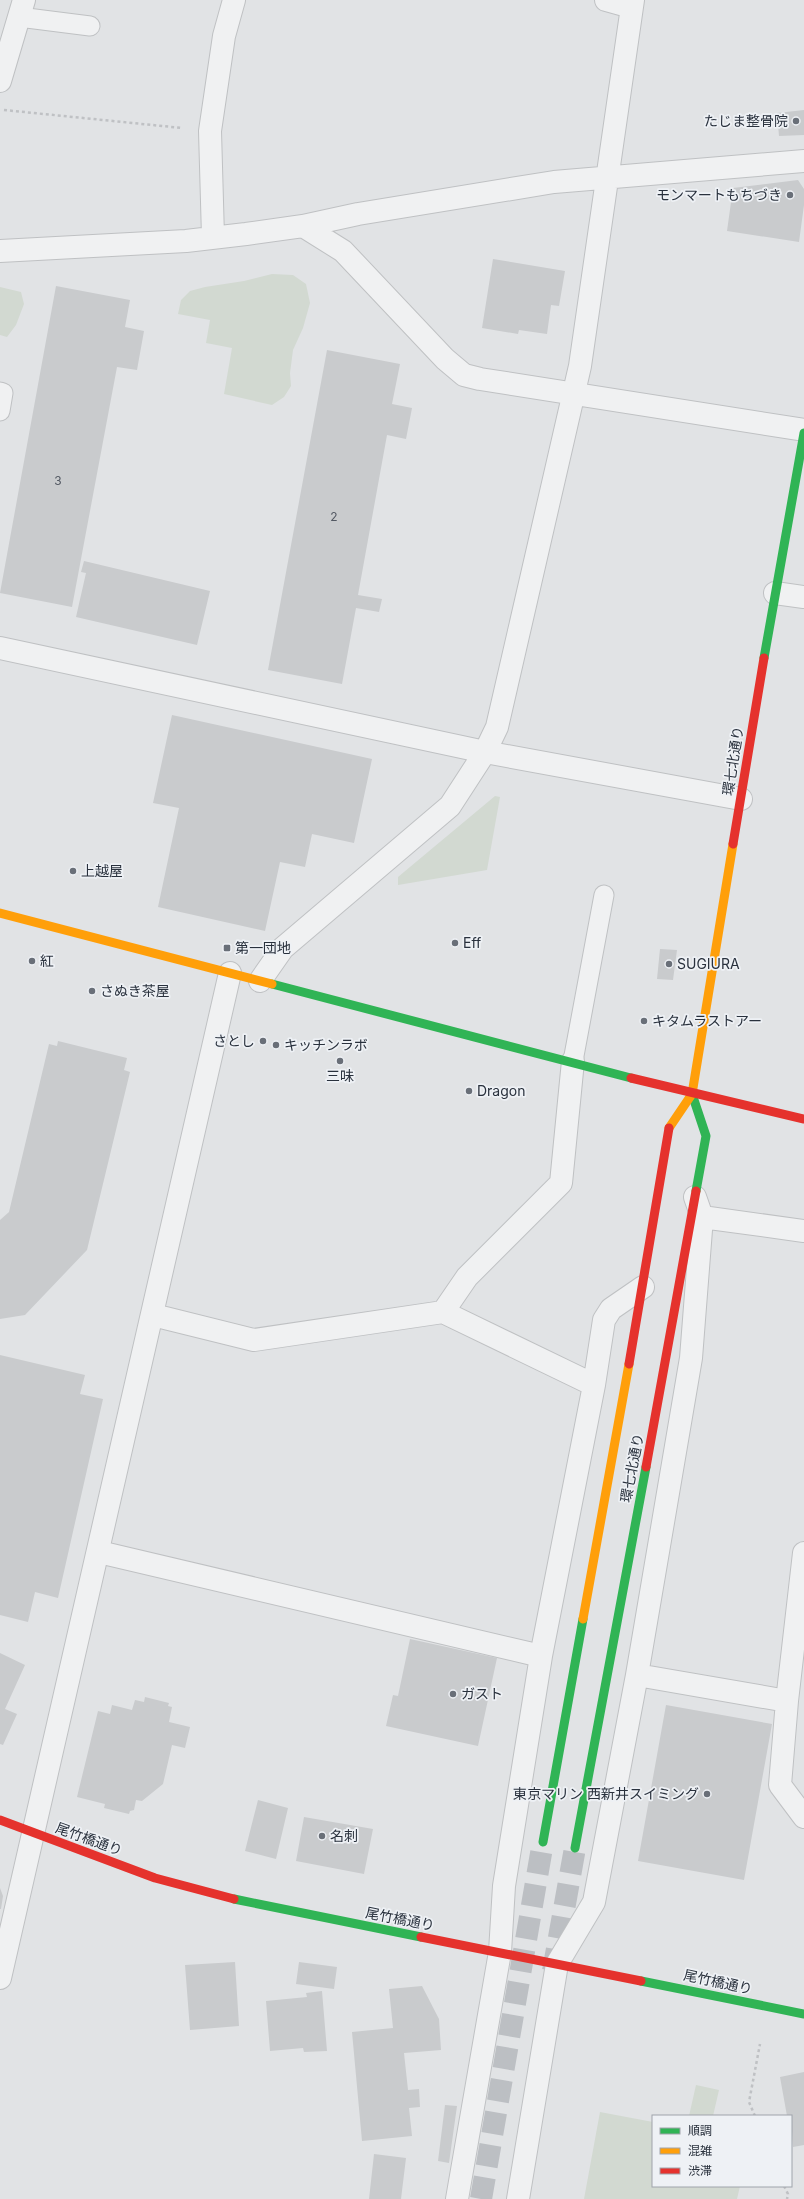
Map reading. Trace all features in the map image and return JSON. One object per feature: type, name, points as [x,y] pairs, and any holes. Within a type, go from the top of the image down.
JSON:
[{"type":"street","points":[[213,237],[210,131],[224,36],[234,0]]},
{"type":"street","points":[[260,981],[283,948],[450,806],[485,752],[497,727],[575,394],[608,176],[632,3],[606,0]]},
{"type":"street","points":[[0,81],[22,8]]},
{"type":"street","points":[[0,250],[186,241],[303,226],[358,214],[554,182],[608,176],[804,161]]},
{"type":"street","points":[[303,226],[343,251],[445,360],[464,375],[480,379],[804,432]]},
{"type":"street","name":"環七北通り","points":[[543,1842],[643,1287],[669,1128],[692,1094],[775,593],[804,432]]},
{"type":"street","points":[[775,593],[804,597]]},
{"type":"street","points":[[0,648],[485,752],[741,799]]},
{"type":"street","points":[[0,913],[573,1061],[692,1094],[804,1119]]},
{"type":"street","points":[[0,1978],[32,1833],[99,1552],[230,973]]},
{"type":"street","points":[[443,1312],[467,1276],[561,1183],[573,1061]]},
{"type":"street","name":"環七北通り","points":[[575,1848],[673,1327],[699,1207],[706,1136],[692,1094]]},
{"type":"street","points":[[518,2199],[557,1964],[594,1902],[637,1676],[691,1358],[699,1207],[804,1231]]},
{"type":"street","points":[[457,2199],[500,1952],[504,1886],[541,1656],[594,1385],[604,1320],[611,1309],[643,1287]]},
{"type":"street","points":[[153,1315],[254,1340],[443,1312],[594,1385]]},
{"type":"street","points":[[99,1552],[541,1656]]},
{"type":"street","points":[[804,1553],[786,1701],[780,1785],[804,1817]]},
{"type":"street","points":[[637,1676],[786,1701]]},
{"type":"street","name":"尾竹橋通り","points":[[0,1820],[155,1878],[233,1899],[804,2014]]},
{"type":"lane","points":[[22,8],[90,26]]},
{"type":"lane","points":[[0,392],[3,393],[0,410]]},
{"type":"lane","points":[[573,1061],[604,895]]},
{"type":"path","points":[[0,109],[210,131]]},
{"type":"path","points":[[755,2115],[749,2102],[760,2044]]},
{"type":"path","points":[[784,2187],[788,2194],[787,2199]]},
{"type":"shaded area","points":[[272,274],[293,275],[306,284],[310,303],[303,328],[293,350],[290,373],[291,386],[284,397],[272,405],[224,394],[232,348],[206,343],[210,320],[178,314],[181,300],[190,291]]},
{"type":"shaded area","points":[[0,287],[21,292],[24,304],[16,325],[7,337],[0,335]]},
{"type":"shaded area","points":[[495,796],[500,797],[487,870],[398,885],[398,877]]},
{"type":"shaded area","points":[[696,2085],[719,2090],[713,2115],[689,2115]]},
{"type":"shaded area","points":[[600,2112],[652,2122],[652,2187],[740,2187],[737,2199],[584,2199]]},
{"type":"building","points":[[804,110],[804,135],[779,136],[777,113]]},
{"type":"building","points":[[798,180],[804,189],[804,205],[799,242],[727,231],[733,188]]},
{"type":"building","points":[[493,259],[565,271],[559,306],[551,305],[547,334],[519,330],[518,334],[482,328]]},
{"type":"building","points":[[56,286],[130,300],[125,327],[144,331],[137,370],[117,367],[72,607],[0,593]]},
{"type":"building","points":[[327,350],[400,364],[392,404],[412,408],[406,439],[387,435],[358,595],[382,599],[379,612],[356,608],[342,684],[268,670]]},
{"type":"building","points":[[84,561],[210,591],[197,645],[76,617],[86,573],[81,572]]},
{"type":"building","points":[[172,715],[372,759],[354,843],[312,834],[305,867],[280,862],[265,931],[158,907],[179,808],[153,803]]},
{"type":"building","points":[[660,949],[677,950],[673,980],[657,979]]},
{"type":"building","points":[[58,1041],[127,1058],[124,1070],[130,1072],[87,1250],[25,1315],[0,1319],[0,1220],[9,1212],[49,1044],[57,1046]]},
{"type":"building","points":[[0,1355],[85,1375],[80,1394],[103,1399],[58,1598],[35,1592],[28,1622],[0,1615]]},
{"type":"building","points":[[410,1639],[497,1658],[478,1746],[386,1726],[393,1695],[398,1696]]},
{"type":"building","points":[[0,1653],[25,1665],[5,1709],[17,1714],[3,1745],[0,1744]]},
{"type":"building","points":[[145,1697],[169,1703],[168,1706],[172,1707],[169,1722],[190,1727],[185,1748],[172,1745],[163,1784],[142,1801],[136,1800],[134,1810],[130,1811],[129,1814],[104,1808],[105,1804],[77,1797],[98,1711],[110,1714],[112,1705],[132,1710],[135,1700],[144,1702]]},
{"type":"building","points":[[666,1705],[772,1724],[744,1880],[638,1861]]},
{"type":"building","points":[[258,1800],[288,1808],[276,1859],[245,1851]]},
{"type":"building","points":[[304,1817],[373,1829],[364,1874],[296,1861]]},
{"type":"building","points":[[0,1888],[3,1896],[1,1909],[0,1909]]},
{"type":"building","points":[[235,1962],[239,2026],[190,2030],[185,1965]]},
{"type":"building","points":[[299,1962],[337,1967],[334,1989],[296,1984]]},
{"type":"building","points":[[422,1986],[439,2019],[441,2050],[404,2053],[408,2090],[419,2089],[420,2107],[409,2108],[412,2136],[362,2141],[352,2032],[393,2028],[389,1989]]},
{"type":"building","points":[[322,1991],[327,2051],[304,2052],[303,2048],[270,2051],[266,2001],[307,1997],[306,1993]]},
{"type":"building","points":[[804,2072],[804,2145],[793,2147],[792,2115],[787,2115],[780,2077]]},
{"type":"building","points":[[445,2105],[457,2106],[449,2163],[438,2161]]},
{"type":"building","points":[[374,2154],[406,2158],[401,2199],[369,2199]]},
{"type":"tunnel","points":[[481,2199],[543,1842]]},
{"type":"tunnel","points":[[553,1971],[575,1848]]},
{"type":"traffic: fast","points":[[764,658],[804,433]]},
{"type":"traffic: fast","points":[[272,984],[631,1078]]},
{"type":"traffic: fast","points":[[692,1094],[706,1136],[696,1191]]},
{"type":"traffic: fast","points":[[575,1848],[646,1467]]},
{"type":"traffic: fast","points":[[543,1842],[583,1619]]},
{"type":"traffic: fast","points":[[234,1899],[421,1937]]},
{"type":"traffic: fast","points":[[641,1981],[804,2014]]},
{"type":"traffic: slow","points":[[669,1128],[692,1094],[733,844]]},
{"type":"traffic: slow","points":[[0,913],[272,984]]},
{"type":"traffic: slow","points":[[583,1619],[629,1364]]},
{"type":"traffic: jam","points":[[733,844],[764,658]]},
{"type":"traffic: jam","points":[[631,1078],[804,1119]]},
{"type":"traffic: jam","points":[[629,1364],[669,1128]]},
{"type":"traffic: jam","points":[[646,1467],[696,1191]]},
{"type":"traffic: jam","points":[[0,1820],[155,1878],[234,1899]]},
{"type":"traffic: jam","points":[[421,1937],[641,1981]]},
{"type":"place","name":"たじま整骨院","points":[[796,121]]},
{"type":"place","name":"モンマートもちづき","points":[[790,195]]},
{"type":"place","name":"上越屋","points":[[73,871]]},
{"type":"place","name":"Eff","points":[[455,943]]},
{"type":"place","name":"第一団地","points":[[227,948]]},
{"type":"place","name":"紅","points":[[32,961]]},
{"type":"place","name":"SUGIURA","points":[[669,964]]},
{"type":"place","name":"さぬき茶屋","points":[[92,991]]},
{"type":"place","name":"キタムラストアー","points":[[644,1021]]},
{"type":"place","name":"さとし","points":[[263,1041]]},
{"type":"place","name":"キッチンラボ","points":[[276,1045]]},
{"type":"place","name":"三味","points":[[340,1061]]},
{"type":"place","name":"Dragon","points":[[469,1091]]},
{"type":"place","name":"ガスト","points":[[453,1694]]},
{"type":"place","name":"東京マリン 西新井スイミング","points":[[707,1794]]},
{"type":"place","name":"名刺","points":[[322,1836]]}]
